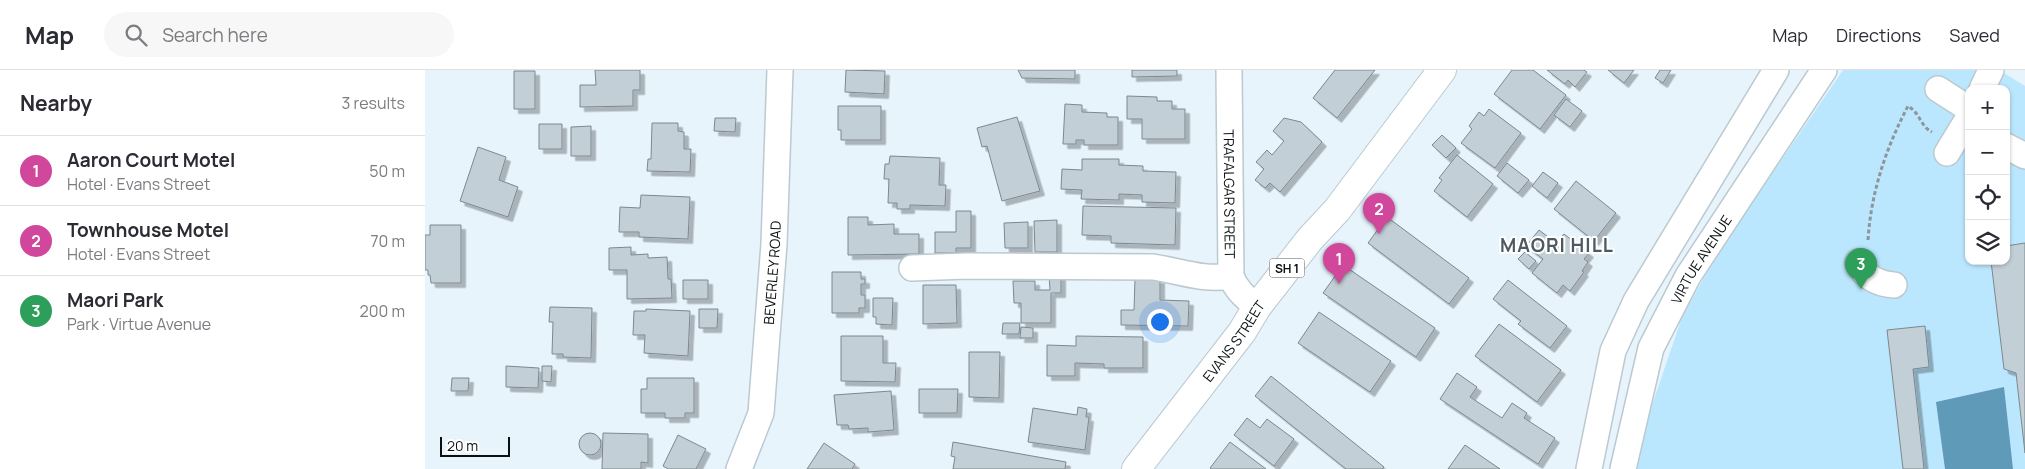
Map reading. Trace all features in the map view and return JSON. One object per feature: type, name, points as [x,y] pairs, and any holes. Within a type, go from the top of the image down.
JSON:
[{"type":"highway","name":"EVANS STREET","points":[[1136,469],[1242,332],[1257,307],[1310,239],[1337,210],[1442,70]]},
{"type":"street","name":"BEVERLEY ROAD","points":[[739,469],[761,413],[774,244],[780,70]]},
{"type":"street","name":"TRAFALGAR STREET","points":[[1229,70],[1231,276],[1240,293],[1257,307]]},
{"type":"street","points":[[1589,469],[1613,351],[1636,301],[1776,70]]},
{"type":"street","name":"VIRTUE AVENUE","points":[[1623,469],[1651,348],[1689,276],[1824,70]]},
{"type":"street","points":[[1984,85],[1991,70]]},
{"type":"street","points":[[1938,89],[1965,115]]},
{"type":"street","points":[[1943,144],[1965,121]]},
{"type":"street","points":[[2010,148],[2025,156]]},
{"type":"street","points":[[1863,253],[1862,270],[1871,278],[1894,285]]},
{"type":"street","points":[[912,268],[967,266],[1153,267],[1178,270],[1206,278],[1231,276]]},
{"type":"path","points":[[1863,253],[1883,160],[1893,134],[1908,106],[1917,111],[1924,126],[1943,144]]},
{"type":"shaded area","points":[[1843,70],[1999,70],[2025,86],[2025,469],[1636,469],[1649,414],[1682,317],[1716,256]]},
{"type":"shaded area","points":[[2004,387],[2013,469],[1945,469],[1936,402]]},
{"type":"building","points":[[595,70],[640,70],[640,90],[633,90],[633,106],[580,107],[580,85],[596,85]]},
{"type":"building","points":[[846,70],[885,71],[884,94],[845,92]]},
{"type":"building","points":[[1018,70],[1075,70],[1075,79],[1022,78]]},
{"type":"building","points":[[1132,70],[1177,70],[1177,76],[1132,77]]},
{"type":"building","points":[[1335,70],[1375,70],[1337,118],[1313,98]]},
{"type":"building","points":[[1512,70],[1533,70],[1566,95],[1540,129],[1494,94]]},
{"type":"building","points":[[1547,70],[1584,70],[1587,72],[1575,87],[1568,80],[1565,84]]},
{"type":"building","points":[[1608,70],[1634,70],[1624,83]]},
{"type":"building","points":[[1660,70],[1671,70],[1663,83],[1655,78]]},
{"type":"building","points":[[514,71],[535,71],[535,109],[514,109]]},
{"type":"building","points":[[1127,96],[1157,97],[1157,101],[1172,101],[1172,109],[1185,109],[1185,139],[1142,139],[1142,119],[1127,119]]},
{"type":"building","points":[[1566,99],[1582,111],[1570,127],[1554,115]]},
{"type":"building","points":[[1065,104],[1082,105],[1082,112],[1107,113],[1107,117],[1118,117],[1118,145],[1084,145],[1084,140],[1076,140],[1076,144],[1063,144]]},
{"type":"building","points":[[838,106],[881,106],[881,140],[841,140],[841,130],[838,130]]},
{"type":"building","points":[[1489,109],[1521,133],[1495,168],[1461,143],[1472,129],[1469,126],[1479,112],[1484,116]]},
{"type":"building","points":[[1017,117],[1040,191],[1002,201],[987,146],[982,147],[977,128]]},
{"type":"building","points":[[715,118],[736,118],[735,132],[714,131]]},
{"type":"building","points":[[1284,118],[1301,122],[1322,142],[1280,192],[1270,183],[1265,188],[1255,180],[1264,169],[1256,162],[1267,150],[1272,155],[1284,141],[1273,131]]},
{"type":"building","points":[[652,123],[678,123],[678,131],[684,132],[684,149],[691,149],[690,172],[647,171],[648,159],[651,159]]},
{"type":"building","points":[[539,124],[562,124],[562,149],[539,149]]},
{"type":"building","points":[[591,126],[591,156],[571,156],[571,127]]},
{"type":"building","points":[[1442,135],[1456,148],[1446,158],[1432,145]]},
{"type":"building","points":[[478,147],[506,157],[499,180],[518,187],[508,217],[460,201]]},
{"type":"building","points":[[1457,155],[1493,184],[1467,217],[1434,191],[1442,180],[1439,178]]},
{"type":"building","points":[[890,156],[940,158],[939,185],[946,185],[945,206],[910,205],[910,209],[897,209],[897,203],[888,203],[889,179],[884,179],[885,164],[889,164]]},
{"type":"building","points":[[1082,159],[1119,159],[1119,165],[1143,166],[1143,171],[1176,172],[1175,203],[1142,202],[1142,195],[1119,194],[1119,200],[1081,199],[1082,190],[1061,189],[1062,169],[1082,170]]},
{"type":"building","points":[[1507,163],[1529,180],[1518,193],[1497,176]]},
{"type":"building","points":[[1543,172],[1558,183],[1547,198],[1532,186]]},
{"type":"building","points":[[1576,181],[1616,213],[1594,241],[1554,209]]},
{"type":"building","points":[[641,195],[690,197],[688,239],[639,237],[639,232],[619,232],[620,207],[640,208]]},
{"type":"building","points":[[1083,206],[1176,208],[1175,245],[1111,243],[1111,236],[1082,235]]},
{"type":"building","points":[[956,211],[971,211],[971,248],[956,248],[956,253],[935,253],[935,232],[956,232]]},
{"type":"building","points":[[848,217],[868,217],[868,225],[894,224],[894,234],[919,234],[919,254],[848,255]]},
{"type":"building","points":[[1387,217],[1469,278],[1449,304],[1368,243]]},
{"type":"building","points":[[1057,220],[1057,252],[1035,252],[1034,221]]},
{"type":"building","points":[[1028,222],[1028,248],[1005,248],[1004,223]]},
{"type":"building","points":[[430,225],[461,225],[461,283],[431,283],[428,270],[425,270],[425,235],[430,235]]},
{"type":"building","points":[[1539,230],[1556,243],[1564,234],[1589,253],[1584,259],[1588,262],[1582,271],[1584,272],[1570,291],[1563,285],[1557,293],[1532,273],[1543,259],[1526,246]]},
{"type":"building","points":[[2025,243],[2025,453],[2016,373],[2004,369],[1991,265],[2010,265],[2010,245]]},
{"type":"building","points":[[631,247],[631,255],[648,254],[648,258],[667,257],[668,279],[671,279],[672,298],[627,299],[627,270],[609,270],[609,248]]},
{"type":"building","points":[[1525,252],[1536,261],[1529,269],[1518,259]]},
{"type":"building","points":[[1343,265],[1435,328],[1416,357],[1323,293]]},
{"type":"building","points":[[832,272],[861,272],[861,279],[865,279],[865,284],[861,284],[861,295],[865,295],[865,308],[859,308],[859,313],[832,313]]},
{"type":"building","points":[[1049,275],[1061,275],[1061,293],[1051,293],[1051,323],[1021,323],[1021,303],[1014,303],[1013,281],[1035,281],[1035,290],[1050,290]]},
{"type":"building","points":[[1135,279],[1160,279],[1160,300],[1189,301],[1188,326],[1121,325],[1121,310],[1134,310]]},
{"type":"building","points":[[683,280],[708,280],[708,299],[683,299]]},
{"type":"building","points":[[1508,280],[1567,326],[1550,348],[1518,324],[1521,321],[1493,299]]},
{"type":"building","points":[[923,285],[956,285],[957,323],[923,324]]},
{"type":"building","points":[[873,298],[893,298],[892,325],[876,324],[876,317],[873,317]]},
{"type":"building","points":[[550,307],[592,308],[591,358],[563,357],[563,354],[552,354],[553,322],[549,322]]},
{"type":"building","points":[[646,309],[690,311],[688,356],[644,353],[645,335],[633,335],[634,311],[646,311]]},
{"type":"building","points":[[699,309],[718,309],[717,328],[699,328]]},
{"type":"building","points":[[1319,312],[1391,361],[1370,392],[1298,343]]},
{"type":"building","points":[[1003,323],[1020,323],[1019,334],[1002,334]]},
{"type":"building","points":[[1499,324],[1561,370],[1537,402],[1475,356]]},
{"type":"building","points":[[1925,326],[1929,367],[1913,369],[1924,469],[1903,469],[1887,330]]},
{"type":"building","points":[[1021,327],[1033,328],[1033,338],[1020,338]]},
{"type":"building","points":[[841,336],[883,336],[883,363],[896,363],[895,382],[841,381]]},
{"type":"building","points":[[1076,336],[1143,337],[1143,368],[1104,368],[1104,364],[1075,363],[1075,376],[1047,376],[1047,345],[1076,346]]},
{"type":"building","points":[[969,352],[1000,352],[999,398],[969,397]]},
{"type":"building","points":[[506,366],[539,368],[538,388],[506,387]]},
{"type":"building","points":[[542,366],[552,366],[551,382],[542,381]]},
{"type":"building","points":[[1457,373],[1477,387],[1470,397],[1502,418],[1512,403],[1527,413],[1524,418],[1555,438],[1538,464],[1440,399]]},
{"type":"building","points":[[1271,376],[1384,467],[1382,469],[1346,469],[1255,396]]},
{"type":"building","points":[[452,378],[469,378],[468,391],[451,391]]},
{"type":"building","points":[[647,378],[694,378],[694,413],[685,413],[685,418],[665,418],[665,413],[641,413],[641,389],[647,389]]},
{"type":"building","points":[[919,389],[958,389],[957,413],[919,413]]},
{"type":"building","points":[[891,391],[894,430],[868,432],[868,428],[849,429],[848,425],[837,425],[834,395]]},
{"type":"building","points":[[1078,407],[1087,409],[1086,417],[1089,417],[1085,450],[1028,442],[1033,408],[1077,415]]},
{"type":"building","points":[[1247,418],[1260,428],[1267,419],[1294,439],[1274,466],[1234,435]]},
{"type":"building","points":[[590,433],[598,436],[601,444],[598,452],[590,455],[582,452],[579,444],[582,436]]},
{"type":"building","points":[[603,433],[648,434],[648,463],[641,462],[641,469],[602,469]]},
{"type":"building","points":[[678,435],[706,449],[696,469],[668,469],[663,466]]},
{"type":"building","points":[[953,442],[1066,462],[1065,469],[953,469],[955,457],[951,456]]},
{"type":"building","points":[[1230,442],[1266,469],[1210,468]]},
{"type":"building","points":[[824,443],[855,464],[852,469],[807,469]]},
{"type":"building","points":[[1465,445],[1500,469],[1448,469]]},
{"type":"place","name":"Townhouse Motel","points":[[1379,234]]},
{"type":"place","name":"Aaron Court Motel","points":[[1339,284]]},
{"type":"place","name":"Maori Park","points":[[1861,289]]},
{"type":"district","name":"MAORI HILL","points":[[1557,245]]}]
